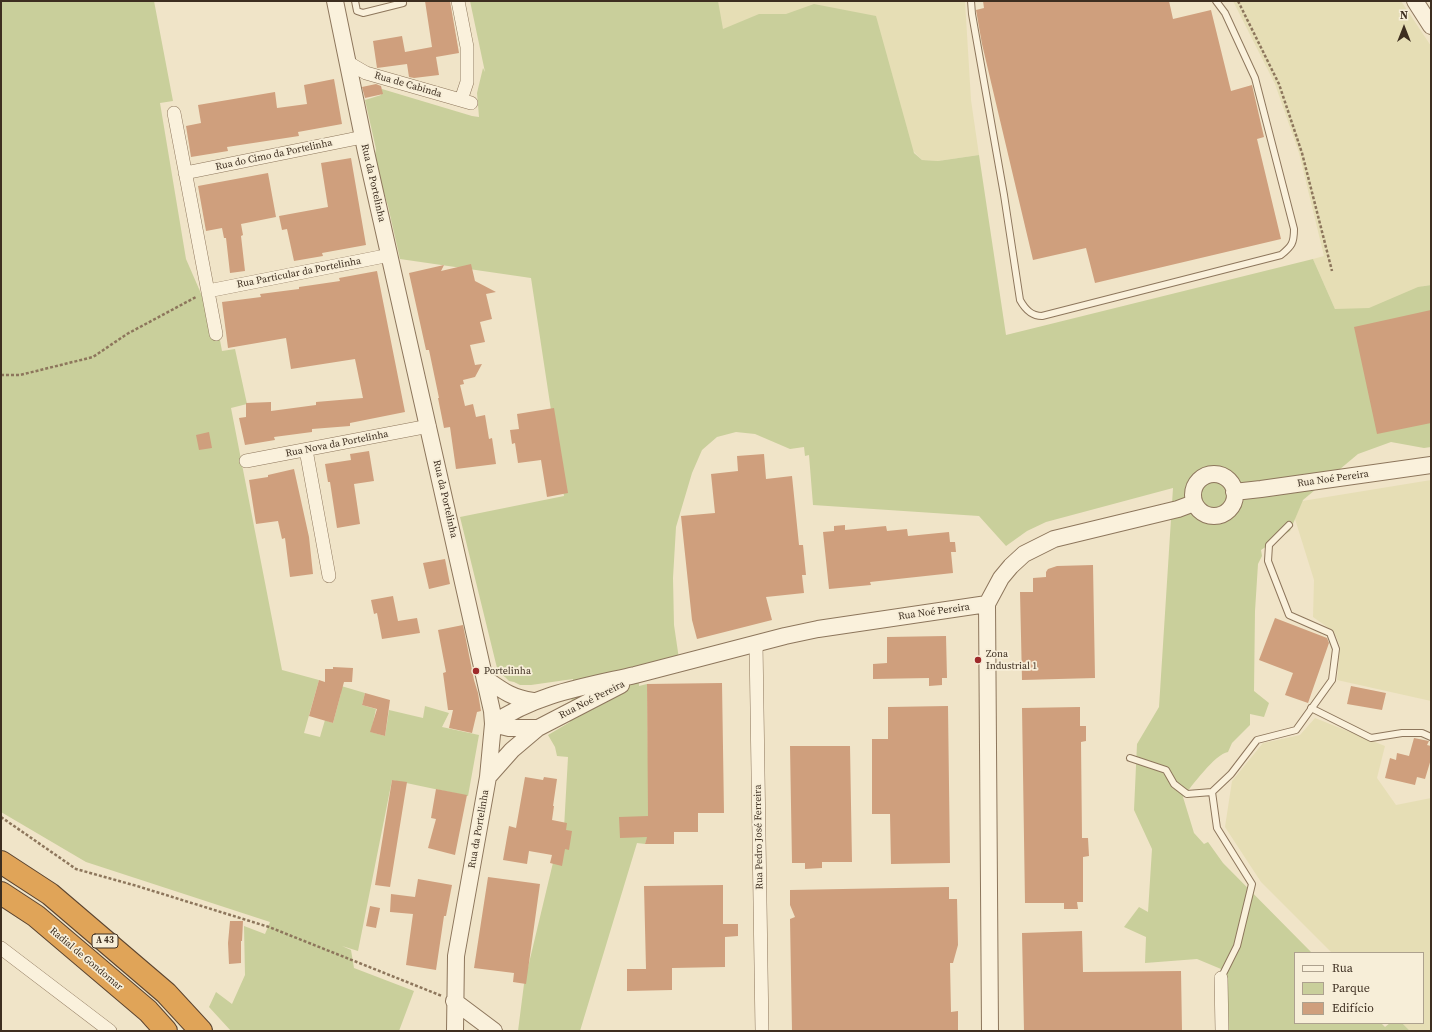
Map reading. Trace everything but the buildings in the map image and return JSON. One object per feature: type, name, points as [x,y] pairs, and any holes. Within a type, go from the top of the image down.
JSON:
[{"type":"highway","name":"A 43","points":[[1,862],[56,899],[166,993],[201,1031]]},
{"type":"highway","name":"Radial de Gondomar","points":[[1,893],[36,916],[148,1011],[166,1031]]},
{"type":"street","name":"Rua da Portelinha","points":[[335,1],[363,137],[492,711],[493,724],[488,776],[456,956],[454,1001],[455,1031]]},
{"type":"street","name":"Rua de Cabinda","points":[[348,62],[366,73],[466,102],[467,47],[458,1]]},
{"type":"street","points":[[1415,1],[1431,26]]},
{"type":"street","points":[[174,113],[216,334]]},
{"type":"street","name":"Rua do Cimo da Portelinha","points":[[185,173],[363,137]]},
{"type":"street","name":"Rua Particular da Portelinha","points":[[208,291],[390,256]]},
{"type":"street","name":"Rua Nova da Portelinha","points":[[246,461],[429,426]]},
{"type":"street","points":[[306,450],[329,576]]},
{"type":"street","name":"Rua Noé Pereira","points":[[1234,492],[1431,465]]},
{"type":"street","points":[[1208,475],[1222,476],[1232,485],[1234,492],[1232,505],[1223,514],[1216,516],[1203,514],[1194,503],[1193,497],[1196,483],[1208,475]]},
{"type":"street","points":[[990,1031],[987,604],[1001,578],[1011,566],[1024,554],[1054,539],[1178,509],[1194,503]]},
{"type":"street","name":"Rua Noé Pereira","points":[[493,724],[512,711],[533,701],[756,643],[818,629],[987,604]]},
{"type":"street","name":"Rua Pedro José Ferreira","points":[[756,643],[762,1031]]},
{"type":"street","name":"Rua Noé Pereira","points":[[488,776],[512,750],[538,728],[646,672]]},
{"type":"street","name":"Rua Noé Pereira","points":[[486,679],[508,695],[533,701]]},
{"type":"street","name":"Rua Noé Pereira","points":[[493,724],[509,728],[538,728]]},
{"type":"street","points":[[1,948],[110,1031]]},
{"type":"street","points":[[1221,978],[1222,1031]]},
{"type":"street","points":[[454,1001],[494,1031]]},
{"type":"lane","points":[[355,1],[357,10],[363,13],[403,3]]},
{"type":"lane","points":[[971,1],[1020,300],[1024,308],[1031,314],[1042,316],[1281,255],[1292,245],[1294,229],[1255,78],[1225,13],[1216,1]]},
{"type":"lane","points":[[1130,758],[1166,770],[1174,784],[1187,794],[1212,792],[1231,774],[1257,740],[1296,730],[1332,680],[1336,649],[1330,633],[1289,615],[1268,561],[1269,545],[1289,525]]},
{"type":"lane","points":[[1312,708],[1371,738],[1402,733],[1422,733],[1431,737]]},
{"type":"lane","points":[[1212,792],[1217,828],[1252,884],[1237,946],[1221,978]]},
{"type":"path","points":[[1238,1],[1279,84],[1302,153],[1332,271]]},
{"type":"path","points":[[1,375],[20,375],[93,357],[127,334],[208,291]]},
{"type":"path","points":[[1,816],[76,869],[137,886],[269,927],[454,1001]]},
{"type":"shaded area","points":[[716,1],[965,1],[971,100],[979,155],[938,161],[922,160],[901,139],[724,35]]},
{"type":"shaded area","points":[[1233,1],[1401,1],[1431,46],[1431,285],[1424,286],[1344,319],[1335,309],[1313,259],[1324,256],[1299,153],[1275,84]]},
{"type":"shaded area","points":[[1431,480],[1431,701],[1337,680],[1340,646],[1334,632],[1313,617],[1314,580],[1290,503]]},
{"type":"shaded area","points":[[1315,718],[1385,746],[1377,778],[1396,805],[1431,798],[1431,1031],[1410,1031],[1403,1024],[1424,1024],[1424,952],[1331,952],[1261,882],[1225,827],[1232,781],[1263,743],[1300,735]]},
{"type":"green space","points":[[1,1],[154,1],[173,101],[160,103],[186,259],[219,335],[222,351],[235,349],[247,404],[231,408],[282,670],[319,680],[304,733],[320,737],[325,720],[333,723],[341,693],[331,683],[365,693],[362,705],[376,709],[371,732],[385,736],[389,710],[423,718],[425,706],[449,713],[442,727],[479,735],[468,796],[392,780],[358,951],[342,946],[351,950],[354,968],[414,991],[399,1031],[231,1031],[209,1007],[216,992],[232,1004],[245,975],[244,926],[265,934],[270,922],[86,862],[1,812]]},
{"type":"green space","points":[[470,1],[718,1],[723,29],[759,14],[786,14],[814,4],[876,16],[914,153],[922,160],[938,161],[979,155],[1006,335],[1313,259],[1335,309],[1369,308],[1418,287],[1431,285],[1431,447],[1424,448],[1391,442],[1358,454],[1303,500],[1290,531],[1261,550],[1262,556],[1258,564],[1255,611],[1254,691],[1269,703],[1264,717],[1250,714],[1250,725],[1232,743],[1228,752],[1210,764],[1183,797],[1194,833],[1204,844],[1208,842],[1223,863],[1311,952],[1294,952],[1294,1024],[1382,1024],[1385,1027],[1389,1024],[1403,1024],[1410,1031],[1227,1031],[1225,973],[1221,969],[1197,959],[1145,963],[1146,937],[1124,927],[1139,907],[1148,912],[1152,849],[1134,810],[1137,744],[1159,707],[1173,488],[1046,522],[1027,531],[1006,546],[979,516],[813,505],[809,455],[805,456],[804,447],[790,449],[755,434],[736,432],[717,437],[702,450],[692,473],[676,527],[673,578],[674,625],[679,659],[638,667],[639,686],[647,684],[649,832],[645,844],[637,843],[580,1031],[518,1031],[524,984],[557,846],[564,828],[568,757],[557,756],[555,747],[548,735],[570,722],[573,679],[531,685],[520,685],[509,681],[498,672],[460,517],[564,496],[531,278],[400,259],[388,206],[374,161],[376,149],[365,100],[381,95],[382,89],[479,117],[477,93],[483,68],[485,72]]},
{"type":"place","name":"Zona Industrial 1","points":[[978,660]]},
{"type":"place","name":"Portelinha","points":[[476,671]]}]
